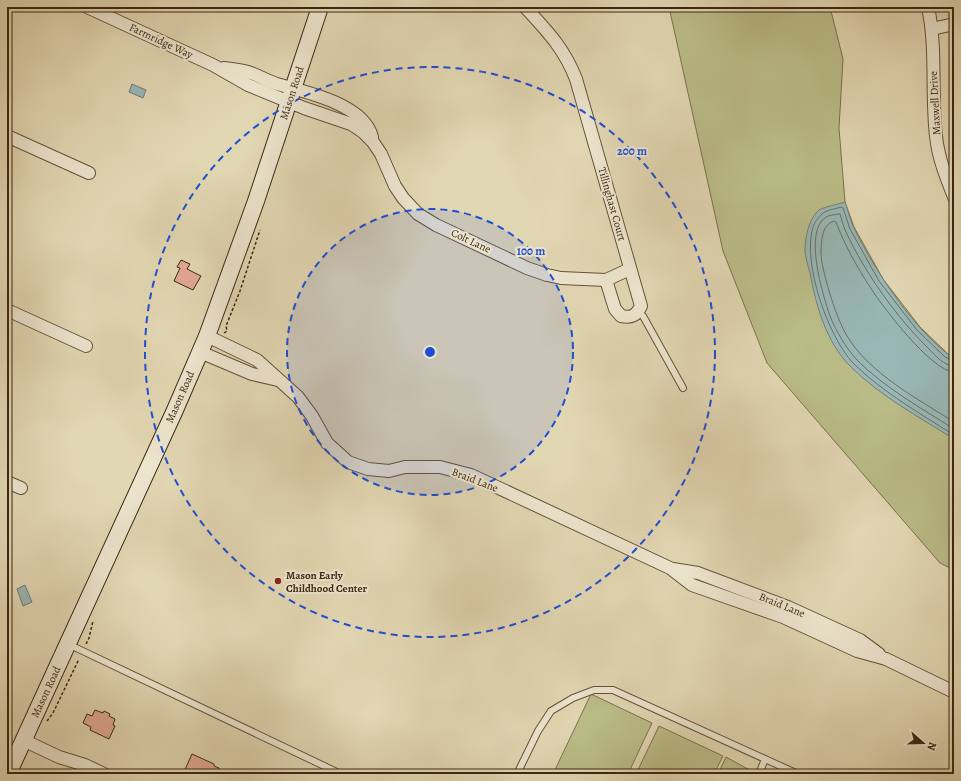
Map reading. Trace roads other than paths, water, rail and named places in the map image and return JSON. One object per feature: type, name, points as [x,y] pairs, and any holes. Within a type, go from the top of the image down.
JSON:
[{"type":"main road","name":"Mason Road","points":[[8,774],[172,416],[207,336],[256,201],[320,7]]},
{"type":"street","name":"Farmridge Way","points":[[87,7],[213,65],[248,85],[291,95]]},
{"type":"street","name":"Tillinghast Court","points":[[525,7],[556,42],[571,66],[630,269],[640,306],[638,312]]},
{"type":"street","name":"Maxwell Drive","points":[[928,7],[932,29],[933,95],[936,137],[942,165],[954,197]]},
{"type":"street","points":[[932,29],[954,24]]},
{"type":"street","name":"Colt Lane","points":[[291,95],[317,113],[351,124],[363,132],[373,142],[381,154],[395,186],[403,198],[418,214],[430,221],[514,262],[547,275],[561,278],[606,280],[630,269]]},
{"type":"street","points":[[7,136],[89,173]]},
{"type":"street","points":[[606,280],[615,309],[621,316],[630,317],[638,312]]},
{"type":"street","points":[[7,310],[86,346]]},
{"type":"street","name":"Braid Lane","points":[[207,336],[257,360],[298,397],[312,416],[327,443],[348,462],[368,469],[389,470],[405,467],[440,467],[471,475],[670,568],[698,573],[785,612],[860,640],[886,659],[954,692]]},
{"type":"street","name":"Braid Lane","points":[[200,352],[252,374],[280,381]]},
{"type":"street","points":[[7,482],[21,488]]},
{"type":"street","points":[[23,740],[60,757],[85,765],[104,774]]},
{"type":"lane","points":[[638,312],[643,316],[683,388]]},
{"type":"lane","points":[[67,644],[341,774]]},
{"type":"lane","points":[[517,774],[538,732],[551,711],[573,698],[594,690],[613,690],[798,774]]},
{"type":"lane","points":[[759,774],[766,759]]},
{"type":"water","points":[[132,84],[146,90],[143,98],[129,92]]},
{"type":"water","points":[[845,202],[853,225],[862,244],[884,281],[925,334],[954,358],[954,439],[900,406],[862,377],[850,366],[834,346],[828,334],[815,298],[805,255],[806,241],[812,219],[819,210]]},
{"type":"water","points":[[25,585],[32,602],[23,606],[17,589]]},
{"type":"place","name":"Mason Early Childhood Center","points":[[278,581]]}]
